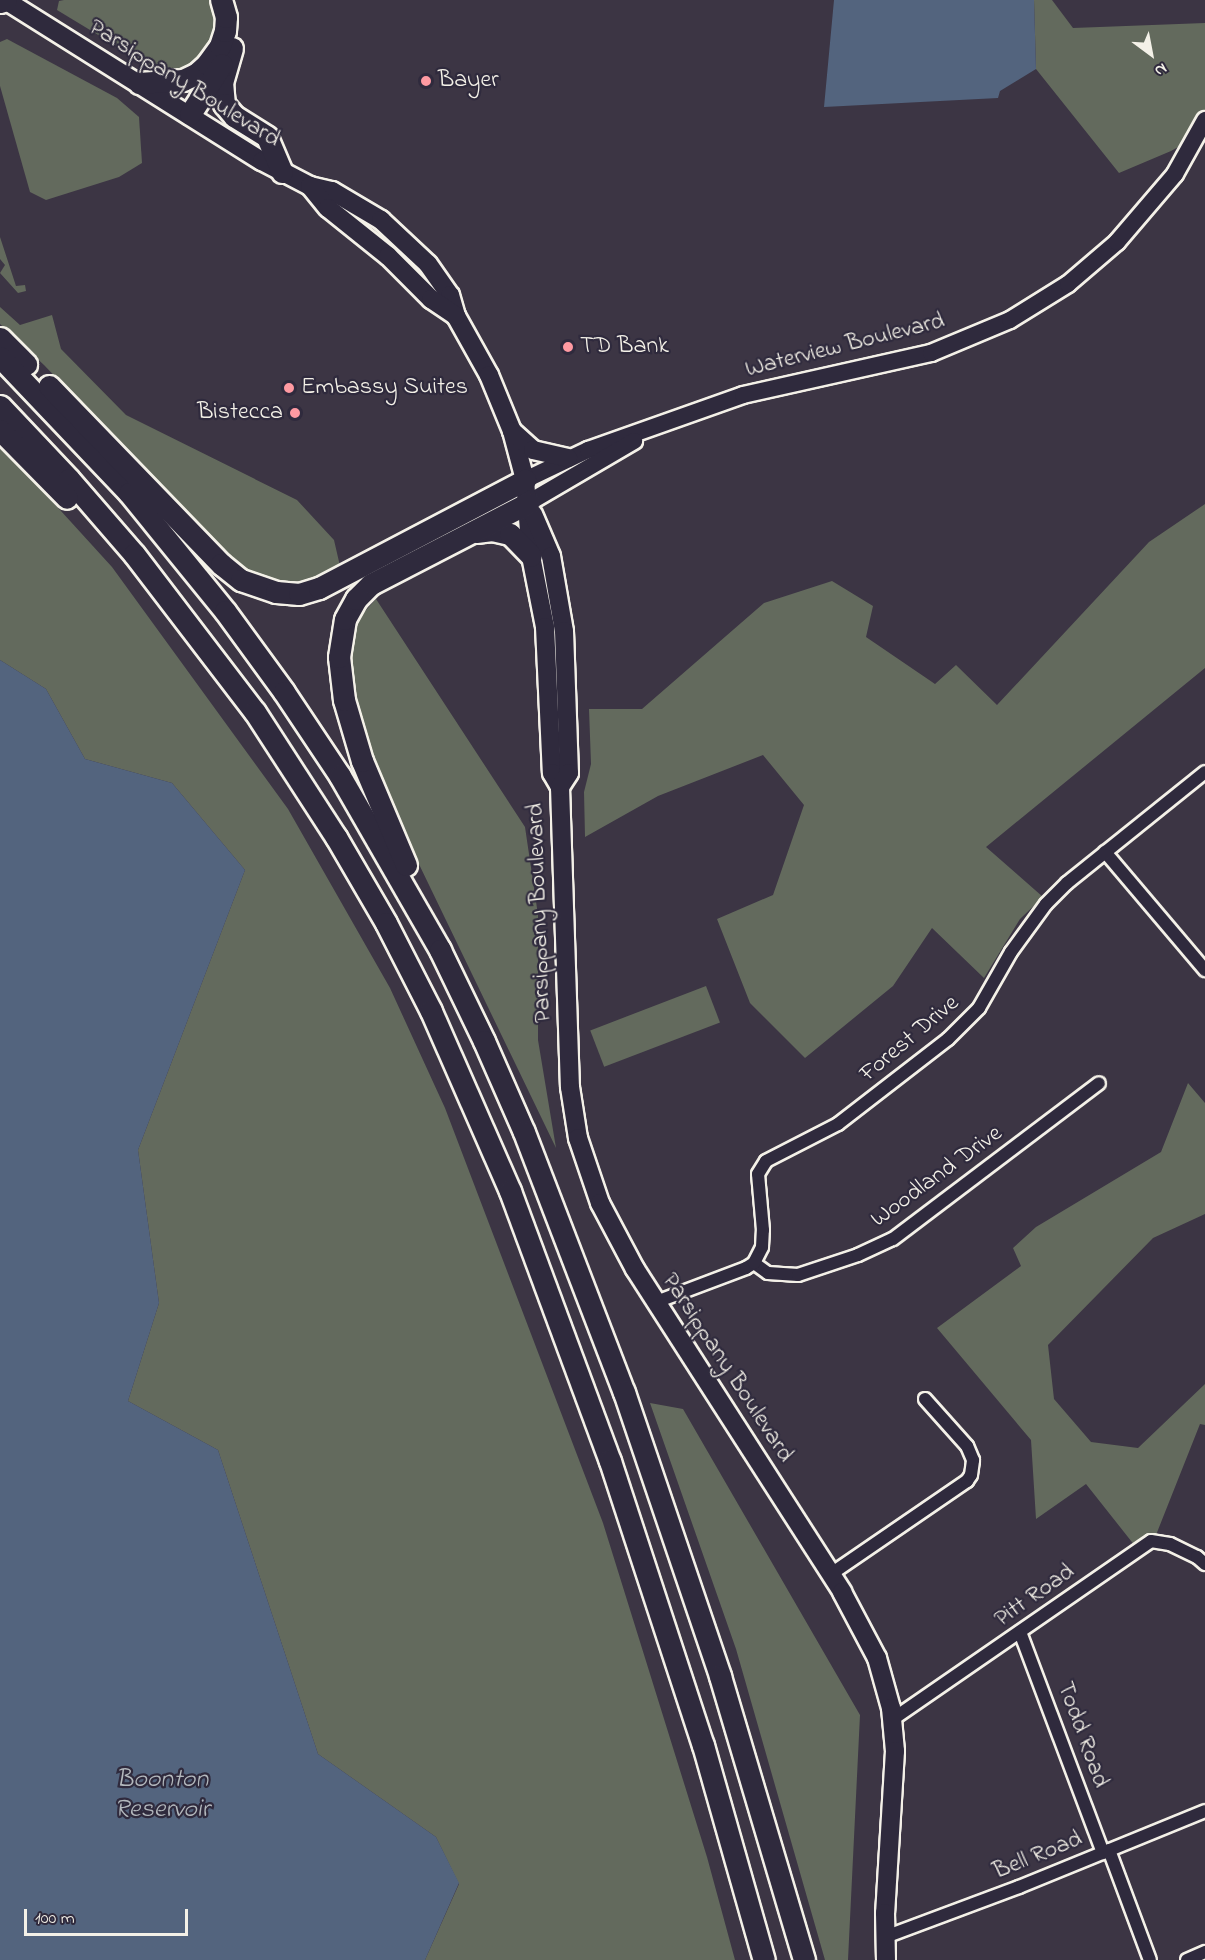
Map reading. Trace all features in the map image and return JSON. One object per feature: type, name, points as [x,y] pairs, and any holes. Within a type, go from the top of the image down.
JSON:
[{"type":"highway","points":[[0,2],[5,0]]},
{"type":"highway","points":[[140,83],[183,80],[196,74],[207,64],[216,52],[225,32],[226,17],[221,0]]},
{"type":"highway","points":[[236,0],[238,30],[222,82],[224,104],[234,116],[267,137],[282,172]]},
{"type":"highway","points":[[190,114],[232,48]]},
{"type":"highway","points":[[0,338],[89,425],[221,564],[242,580],[265,590],[299,594],[319,588],[525,480]]},
{"type":"highway","points":[[0,357],[129,493],[193,569],[260,658],[312,733],[366,819],[416,906],[462,995]]},
{"type":"highway","points":[[0,406],[69,479],[159,584],[226,671],[283,752],[386,923],[439,1028],[492,1146],[570,1348],[637,1540],[703,1745],[765,1960]]},
{"type":"highway","points":[[0,430],[53,483],[120,556],[231,693],[283,752]]},
{"type":"highway","points":[[528,503],[381,578],[363,591],[345,619],[339,657],[344,700],[362,761],[546,1187],[641,1440],[720,1676],[804,1960]]},
{"type":"highway","points":[[469,533],[492,530],[510,534],[531,556]]},
{"type":"main road","name":"Parsippany Boulevard","points":[[5,0],[282,172],[310,186],[328,208],[381,250],[431,299],[456,316],[489,375],[512,431],[525,480],[531,556],[544,627],[552,773],[560,787],[570,1087],[573,1116],[586,1165],[600,1203],[635,1269],[831,1574],[877,1658],[893,1719],[896,1751],[885,1937],[886,1960]]},
{"type":"main road","points":[[512,431],[533,450],[568,458]]},
{"type":"main road","name":"Parsippany Boulevard","points":[[528,503],[551,556],[564,631],[569,773],[560,787]]},
{"type":"street","name":"Waterview Boulevard","points":[[525,480],[568,458],[743,395],[931,353],[1010,320],[1068,284],[1117,242],[1175,174],[1205,120]]},
{"type":"street","name":"Waterview Boulevard","points":[[528,503],[659,426]]},
{"type":"street","name":"Forest Drive","points":[[754,1263],[761,1252],[763,1230],[758,1181],[761,1167],[766,1161],[838,1124],[965,1024],[992,989],[1011,952],[1046,904],[1067,883],[1205,771]]},
{"type":"street","points":[[1105,852],[1205,970]]},
{"type":"street","name":"Woodland Drive","points":[[754,1263],[768,1273],[798,1275],[858,1255],[893,1239],[1099,1083]]},
{"type":"street","points":[[656,1302],[754,1263]]},
{"type":"street","points":[[831,1574],[967,1481],[971,1474],[973,1460],[967,1446],[925,1399]]},
{"type":"street","name":"Pitt Road","points":[[893,1719],[1151,1541],[1170,1544],[1197,1557],[1205,1564]]},
{"type":"street","name":"Todd Road","points":[[1020,1632],[1150,1960]]},
{"type":"street","name":"Bell Road","points":[[885,1937],[1205,1811]]},
{"type":"street","points":[[1187,1960],[1205,1952]]},
{"type":"green space","points":[[215,0],[220,26],[200,66],[166,76],[57,10],[59,1]]},
{"type":"green space","points":[[1034,0],[1052,0],[1073,28],[1205,23],[1205,132],[1171,151],[1119,173],[1036,69]]},
{"type":"green space","points":[[7,39],[117,98],[139,117],[142,163],[119,177],[46,200],[30,192],[0,86],[0,42]]},
{"type":"green space","points":[[0,237],[16,286],[25,285],[26,291],[18,293],[0,273],[5,265],[0,259]]},
{"type":"green space","points":[[0,307],[20,325],[52,315],[61,349],[126,415],[297,500],[334,540],[340,566],[313,583],[280,586],[250,573],[228,557],[44,365],[0,324]]},
{"type":"green space","points":[[0,444],[112,567],[288,809],[390,988],[445,1108],[603,1523],[707,1857],[735,1960],[425,1960],[459,1884],[436,1837],[318,1754],[218,1450],[128,1401],[159,1303],[138,1150],[245,870],[172,783],[85,759],[46,689],[0,660]]},
{"type":"green space","points":[[1205,504],[1205,668],[986,847],[1043,897],[1020,919],[984,978],[932,928],[893,986],[805,1058],[750,1003],[717,919],[773,895],[804,805],[763,755],[658,796],[585,837],[584,792],[591,764],[589,709],[642,709],[764,603],[832,581],[873,606],[866,637],[935,684],[956,665],[997,705],[1149,542]]},
{"type":"green space","points":[[376,599],[525,827],[538,915],[538,1040],[556,1148],[387,798],[370,751],[355,703],[351,657],[357,620]]},
{"type":"green space","points":[[706,986],[720,1022],[604,1067],[590,1030]]},
{"type":"green space","points":[[1188,1083],[1205,1103],[1205,1214],[1153,1238],[1048,1345],[1054,1399],[1091,1442],[1138,1448],[1205,1384],[1205,1425],[1200,1424],[1156,1535],[1139,1551],[1086,1484],[1036,1519],[1031,1440],[937,1328],[1021,1266],[1013,1248],[1036,1227],[1161,1152]]},
{"type":"green space","points":[[650,1403],[683,1409],[860,1715],[848,1960],[825,1960],[736,1649]]},
{"type":"water","points":[[834,0],[1034,0],[1036,69],[1000,91],[998,98],[824,107]]},
{"type":"water","name":"Boonton Reservoir","points":[[0,660],[46,689],[85,759],[172,783],[245,870],[138,1150],[159,1303],[128,1401],[218,1450],[318,1754],[436,1837],[459,1883],[425,1960],[0,1960]]},
{"type":"place","name":"Bayer","points":[[426,81]]},
{"type":"place","name":"TD Bank","points":[[568,347]]},
{"type":"place","name":"Embassy Suites","points":[[289,388]]},
{"type":"place","name":"Bistecca","points":[[295,413]]}]
